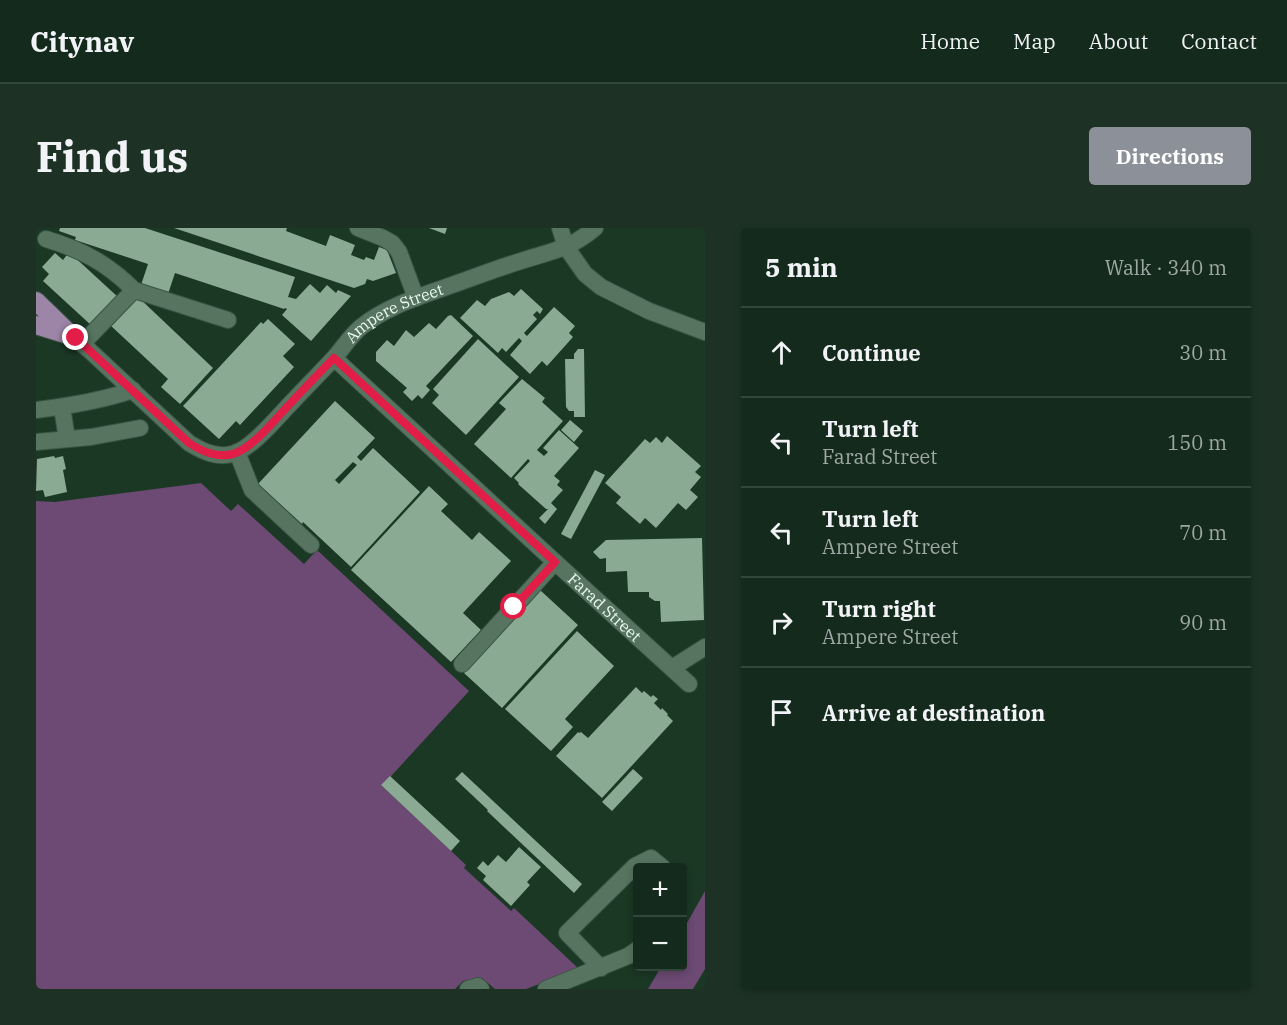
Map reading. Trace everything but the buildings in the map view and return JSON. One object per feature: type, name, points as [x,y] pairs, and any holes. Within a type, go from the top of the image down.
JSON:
[{"type":"main road","points":[[36,301],[76,339]]},
{"type":"main road","points":[[36,325],[76,339]]},
{"type":"street","points":[[358,228],[392,243],[399,252],[416,298]]},
{"type":"street","points":[[560,228],[562,249],[585,274],[601,287],[649,311],[705,332]]},
{"type":"street","name":"Ampere Street","points":[[237,452],[255,440],[334,358],[359,328],[392,307],[522,260],[562,249],[595,228]]},
{"type":"street","points":[[46,239],[65,244],[92,257],[114,271],[134,290],[228,320]]},
{"type":"street","points":[[76,339],[134,290]]},
{"type":"street","points":[[36,313],[59,325],[76,339],[189,443],[220,456],[237,452],[252,490],[311,545]]},
{"type":"street","name":"Farad Street","points":[[334,358],[689,684]]},
{"type":"street","points":[[36,410],[110,398],[133,390]]},
{"type":"street","points":[[62,407],[67,439]]},
{"type":"street","points":[[36,441],[91,437],[140,428]]},
{"type":"street","points":[[462,664],[555,562]]},
{"type":"street","points":[[672,668],[705,647]]},
{"type":"street","points":[[641,863],[651,858],[658,863]]},
{"type":"street","points":[[601,968],[567,933],[633,868]]},
{"type":"street","points":[[546,989],[601,968],[633,952]]},
{"type":"street","points":[[468,989],[478,986],[481,989]]},
{"type":"shaded area","points":[[201,483],[231,511],[238,504],[304,564],[317,550],[469,691],[382,786],[466,865],[464,868],[511,911],[514,908],[579,969],[526,989],[495,989],[482,978],[463,981],[455,989],[36,989],[36,501],[55,502]]},
{"type":"shaded area","points":[[705,891],[705,969],[693,989],[648,989],[659,971],[687,971],[687,923]]},
{"type":"route","points":[[76,338],[189,443],[220,456],[237,452],[255,440],[334,358],[555,562],[514,607]]}]
